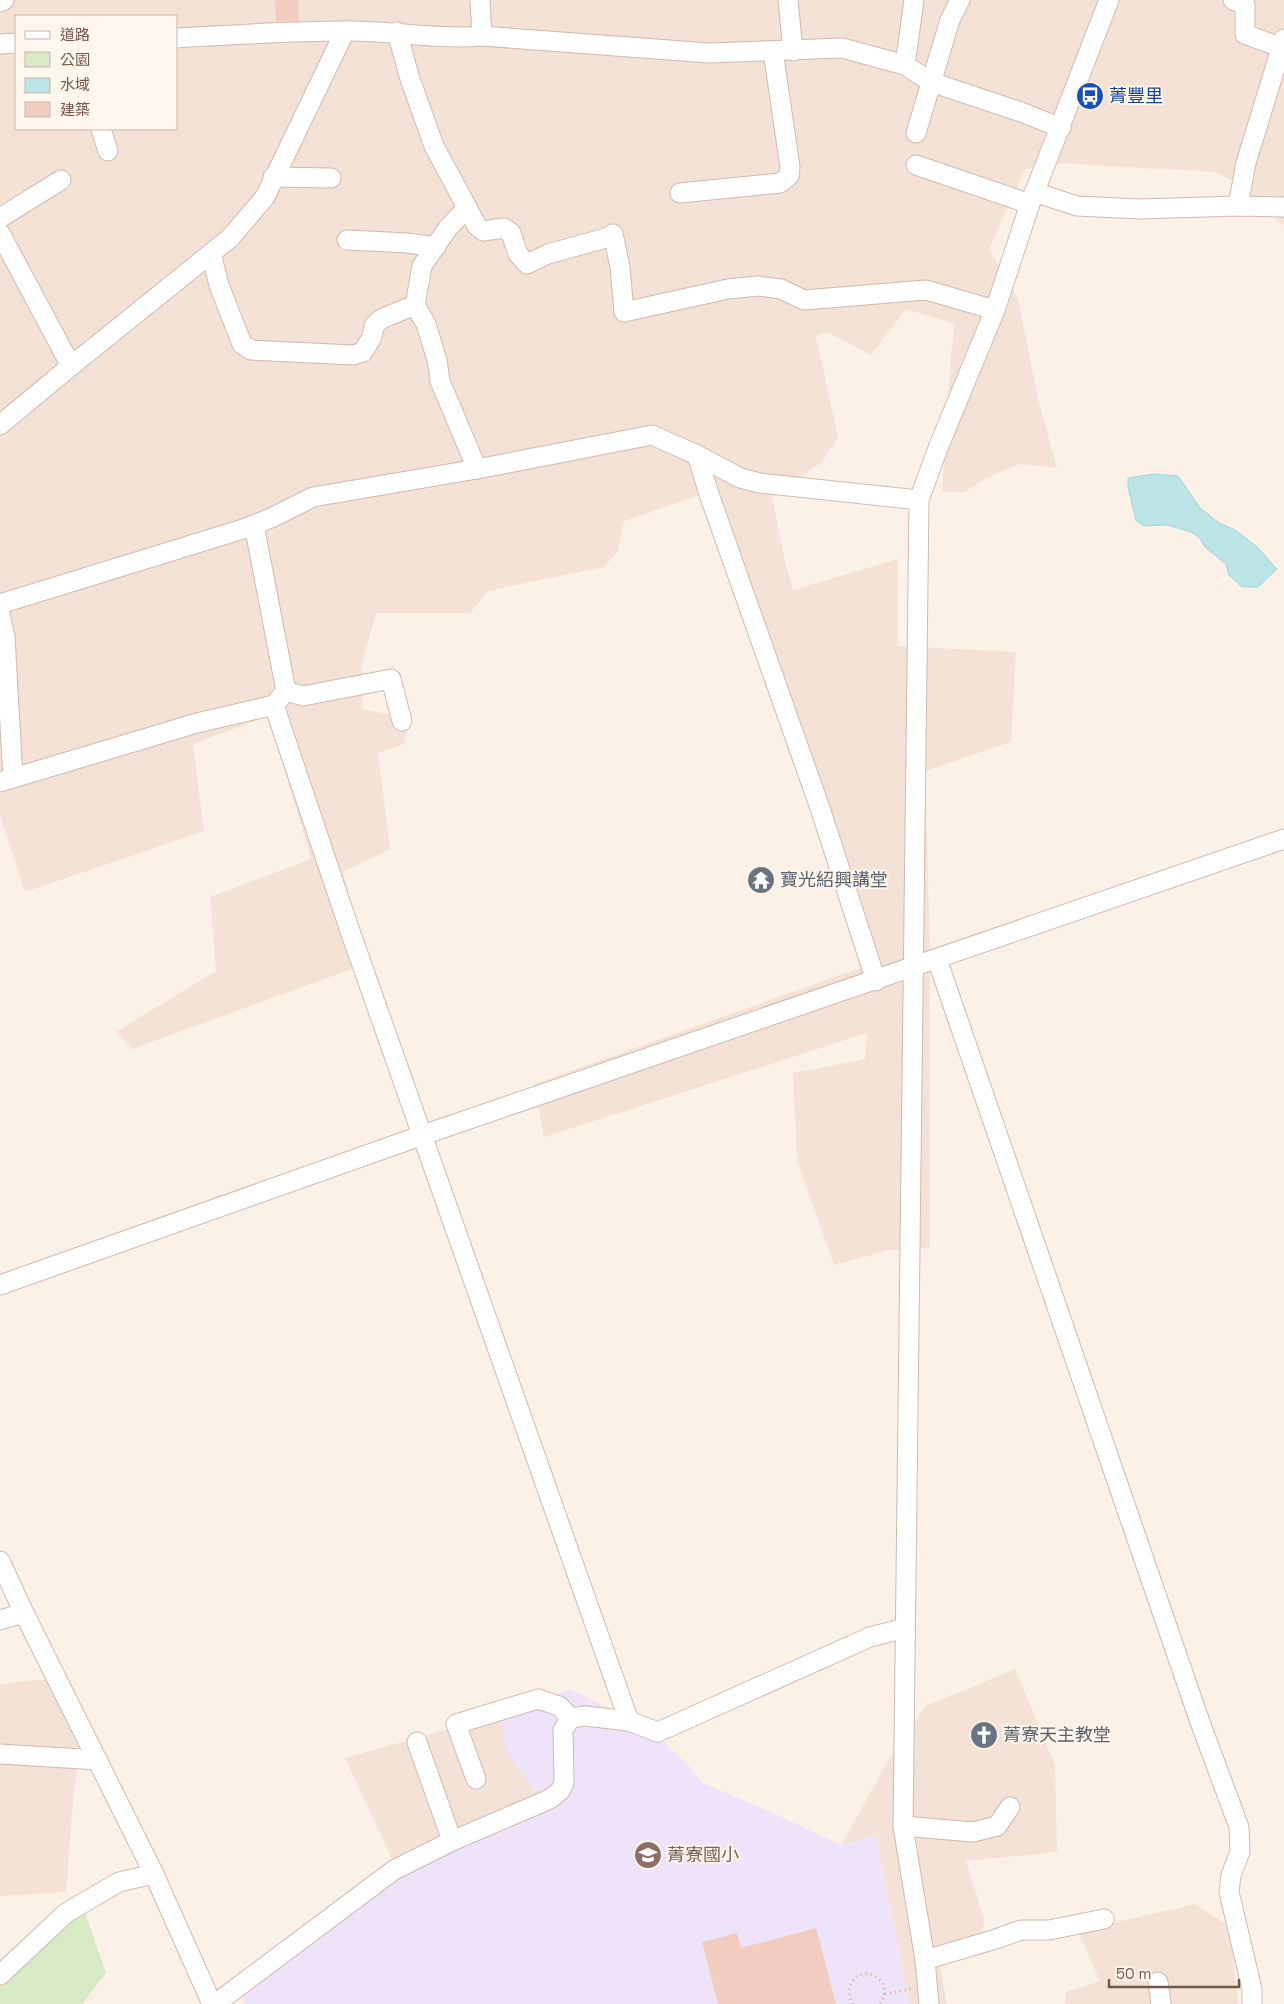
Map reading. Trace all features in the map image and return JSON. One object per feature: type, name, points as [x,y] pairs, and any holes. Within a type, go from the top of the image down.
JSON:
[{"type":"street","points":[[0,2],[4,0]]},
{"type":"street","points":[[480,0],[482,36]]},
{"type":"street","points":[[788,0],[793,50]]},
{"type":"street","points":[[905,65],[914,0]]},
{"type":"street","points":[[916,133],[950,20],[960,0]]},
{"type":"street","points":[[929,2004],[925,1960],[903,1826],[919,500],[938,448],[995,310],[1032,198],[1061,128],[1109,0]]},
{"type":"street","points":[[1233,0],[1246,5],[1245,34],[1283,43],[1246,163],[1238,206]]},
{"type":"street","points":[[178,38],[345,30],[397,32],[458,38],[482,36],[709,53],[842,48],[905,65],[932,82],[1021,112],[1061,128]]},
{"type":"street","points":[[0,425],[230,238],[251,215],[265,197],[345,30]]},
{"type":"street","points":[[397,32],[410,79],[434,146],[477,226],[483,231],[504,228],[511,233],[518,254],[527,264],[548,254],[606,238],[613,234],[620,267],[624,312],[728,289],[758,286],[781,290],[804,300],[926,290],[995,310]]},
{"type":"street","points":[[0,44],[15,43]]},
{"type":"street","points":[[680,193],[780,183],[789,176],[790,167],[773,51]]},
{"type":"street","points":[[101,130],[108,151]]},
{"type":"street","points":[[916,165],[1032,198],[1077,206],[1140,209],[1284,206]]},
{"type":"street","points":[[273,177],[331,178]]},
{"type":"street","points":[[0,218],[61,180]]},
{"type":"street","points":[[467,208],[448,228],[422,266],[415,305],[426,324],[437,360],[440,381],[477,469]]},
{"type":"street","points":[[0,233],[71,366]]},
{"type":"street","points":[[347,240],[408,243],[436,247]]},
{"type":"street","points":[[211,252],[219,285],[242,344],[251,350],[353,355],[363,352],[372,337],[374,326],[381,319],[415,305]]},
{"type":"street","points":[[0,604],[254,525],[314,497],[477,469],[652,435],[697,455],[740,478],[760,483],[919,500]]},
{"type":"street","points":[[697,455],[820,808],[876,981]]},
{"type":"street","points":[[254,525],[280,698],[350,932],[629,1721]]},
{"type":"street","points":[[0,614],[5,637],[7,780],[280,698],[303,696],[391,680],[402,721]]},
{"type":"street","points":[[0,1285],[423,1135],[876,981],[1284,839]]},
{"type":"street","points":[[937,959],[1200,1722],[1239,1828],[1240,1852],[1231,1875],[1229,1892],[1252,1989],[1252,2004]]},
{"type":"street","points":[[0,1561],[154,1874],[214,2004],[394,1870],[452,1841],[550,1799],[561,1790],[564,1782],[563,1730],[571,1718],[585,1716],[629,1721],[658,1732],[870,1637],[905,1628]]},
{"type":"street","points":[[0,1620],[24,1613]]},
{"type":"street","points":[[476,1779],[456,1724],[538,1699],[559,1706],[571,1718]]},
{"type":"street","points":[[417,1742],[452,1841]]},
{"type":"street","points":[[0,1754],[98,1760]]},
{"type":"street","points":[[903,1826],[973,1832],[997,1826],[1010,1807]]},
{"type":"street","points":[[0,1975],[66,1913],[119,1882],[154,1874]]},
{"type":"street","points":[[925,1960],[996,1940],[1021,1930],[1049,1930],[1104,1919]]},
{"type":"street","points":[[1158,1982],[1161,2004]]},
{"type":"path","points":[[853,2004],[848,1994],[849,1988],[855,1978],[867,1974],[878,1978],[884,1988],[880,2004]]},
{"type":"path","points":[[884,1994],[926,1985]]},
{"type":"shaded area","points":[[0,0],[1284,0],[1284,227],[1248,190],[1216,172],[1056,163],[1025,169],[989,249],[1018,299],[1038,399],[1057,468],[1020,464],[992,475],[964,492],[942,492],[951,354],[955,324],[906,309],[871,355],[827,332],[816,336],[838,438],[822,462],[772,497],[785,562],[793,590],[898,559],[898,646],[1016,652],[1011,742],[925,771],[930,951],[930,1248],[889,1250],[834,1265],[797,1160],[793,1073],[865,1059],[867,1033],[544,1137],[534,1084],[860,968],[836,879],[706,493],[624,521],[618,551],[604,567],[488,591],[470,613],[376,613],[362,663],[363,709],[410,719],[404,744],[378,753],[390,849],[343,872],[368,963],[132,1049],[116,1032],[216,971],[210,897],[311,859],[269,716],[193,744],[204,831],[25,892],[0,815]]},
{"type":"shaded area","points":[[1015,1669],[1055,1765],[1057,1852],[966,1861],[984,1919],[982,1944],[940,1967],[947,2004],[910,2004],[876,1835],[841,1845],[891,1756],[926,1706]]},
{"type":"shaded area","points":[[48,1679],[83,1740],[74,1788],[66,1892],[0,1896],[0,1684]]},
{"type":"shaded area","name":"菁寮國小","points":[[570,1689],[652,1730],[688,1765],[703,1783],[769,1811],[841,1845],[876,1835],[910,2004],[245,2004],[241,1995],[395,1865],[539,1797],[507,1752],[499,1715]]},
{"type":"shaded area","points":[[499,1715],[539,1797],[395,1865],[345,1758]]},
{"type":"shaded area","points":[[1195,1904],[1230,1927],[1238,2004],[1065,2004],[1066,1992],[1100,1981],[1078,1931]]},
{"type":"green space","points":[[81,1901],[106,1973],[82,2004],[0,2004],[0,1968]]},
{"type":"water","points":[[1153,474],[1178,476],[1200,508],[1219,523],[1235,530],[1256,546],[1277,569],[1258,587],[1242,587],[1229,575],[1226,564],[1205,547],[1199,537],[1191,532],[1167,525],[1144,526],[1136,520],[1128,487],[1128,478]]},
{"type":"building","points":[[275,0],[298,0],[299,21],[276,21]]},
{"type":"building","points":[[816,1928],[836,2004],[718,2004],[702,1942],[737,1933],[741,1948]]},
{"type":"place","name":"菁豐里","points":[[1090,96]]},
{"type":"place","name":"寶光紹興講堂","points":[[761,880]]},
{"type":"place","name":"菁寮天主教堂","points":[[984,1735]]},
{"type":"place","name":"菁寮國小","points":[[648,1855]]}]
